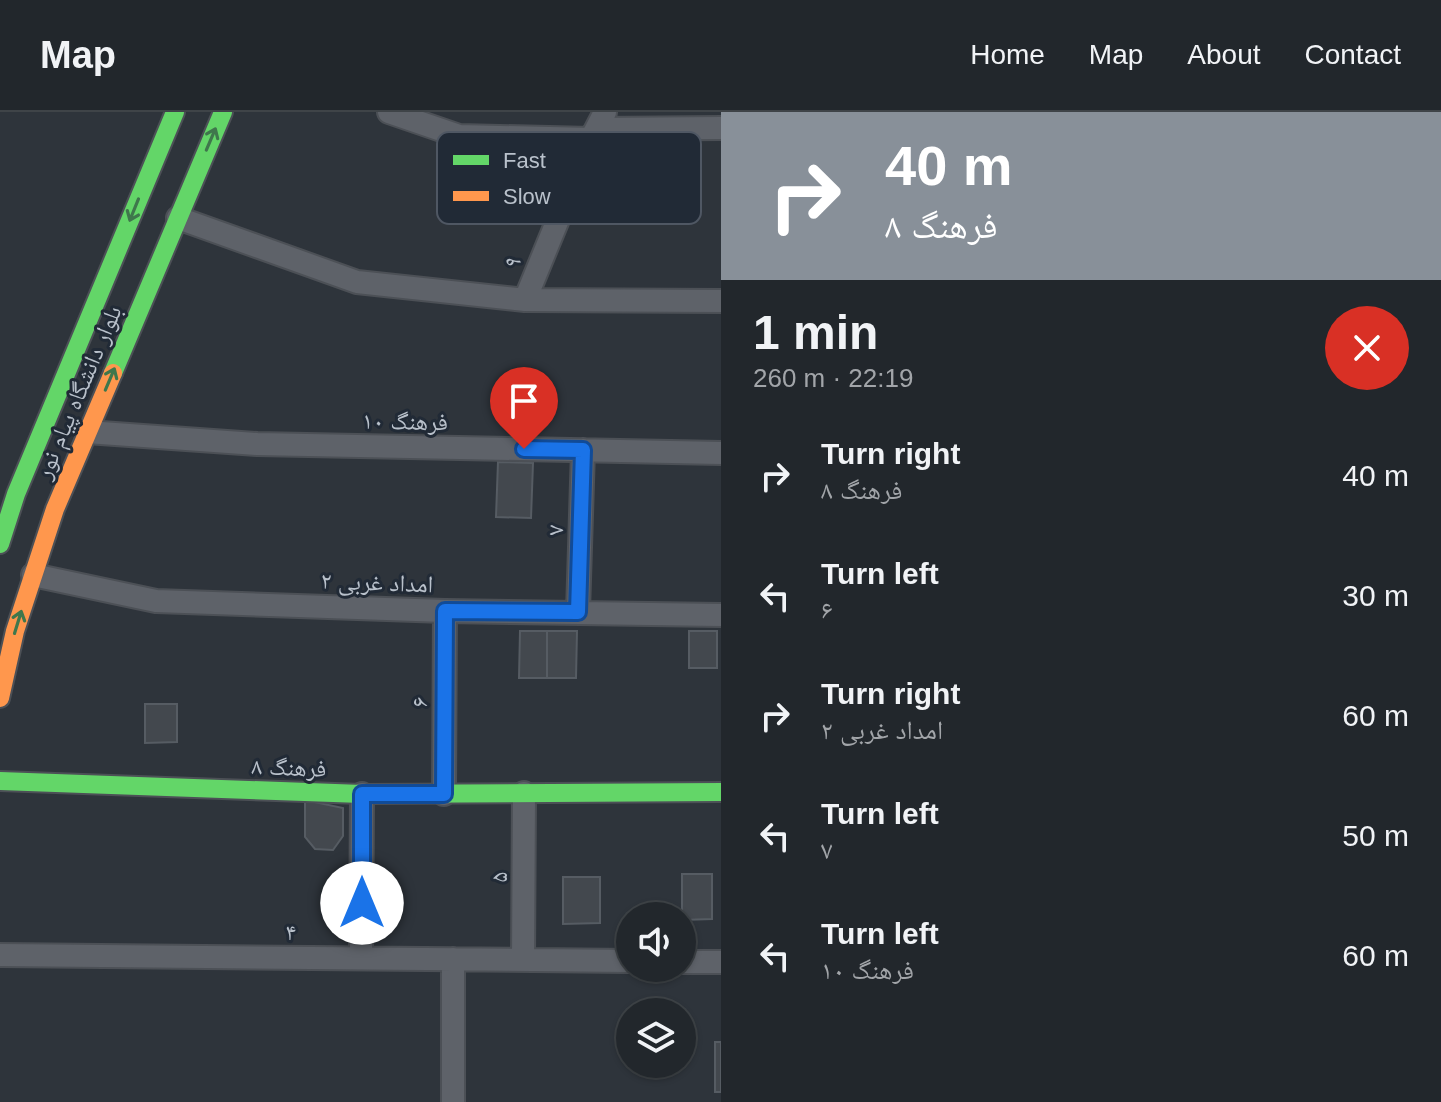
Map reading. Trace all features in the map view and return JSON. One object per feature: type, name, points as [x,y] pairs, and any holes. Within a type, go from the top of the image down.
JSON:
[{"type":"street","name":"بلوار دانشگاه پیام نور","points":[[0,544],[16,494],[175,112]]},
{"type":"street","name":"بلوار دانشگاه پیام نور","points":[[0,698],[15,631],[55,509],[223,112]]},
{"type":"street","points":[[389,112],[447,132]]},
{"type":"street","points":[[521,132],[598,127],[721,128]]},
{"type":"street","points":[[178,218],[357,282],[525,300],[721,301]]},
{"type":"street","name":"۹","points":[[525,300],[557,224]]},
{"type":"street","name":"فرهنگ ۱۰","points":[[87,432],[257,444],[721,453]]},
{"type":"street","name":"۷","points":[[578,612],[583,450]]},
{"type":"street","name":"امداد غربی ۲","points":[[33,575],[156,601],[445,611],[721,615]]},
{"type":"street","name":"۶","points":[[444,794],[445,611]]},
{"type":"street","name":"فرهنگ ۸","points":[[0,781],[362,794],[721,792]]},
{"type":"street","name":"۵","points":[[523,960],[524,793]]},
{"type":"street","points":[[361,957],[362,794]]},
{"type":"street","name":"۴","points":[[0,955],[616,961]]},
{"type":"street","points":[[453,959],[453,1102]]},
{"type":"street","points":[[696,962],[721,962]]},
{"type":"building","points":[[498,462],[533,463],[531,518],[496,517]]},
{"type":"building","points":[[520,631],[547,631],[547,678],[519,678]]},
{"type":"building","points":[[547,631],[577,631],[576,678],[547,678]]},
{"type":"building","points":[[689,631],[717,631],[717,668],[689,668]]},
{"type":"building","points":[[145,704],[177,704],[177,742],[145,743]]},
{"type":"building","points":[[305,800],[343,808],[343,836],[333,850],[315,849],[305,837]]},
{"type":"building","points":[[682,874],[712,874],[712,919],[696,920],[696,902],[682,902]]},
{"type":"building","points":[[563,877],[600,877],[600,923],[563,924]]},
{"type":"building","points":[[715,1042],[721,1042],[721,1092],[715,1092]]},
{"type":"traffic: fast","points":[[0,544],[16,494],[175,112]]},
{"type":"traffic: fast","points":[[113,373],[223,112]]},
{"type":"traffic: fast","points":[[0,781],[362,794],[721,792]]},
{"type":"traffic: slow","points":[[0,698],[15,631],[55,509],[113,373]]},
{"type":"route","points":[[362,903],[362,794],[444,794],[445,611],[578,612],[583,450],[524,449]]}]
